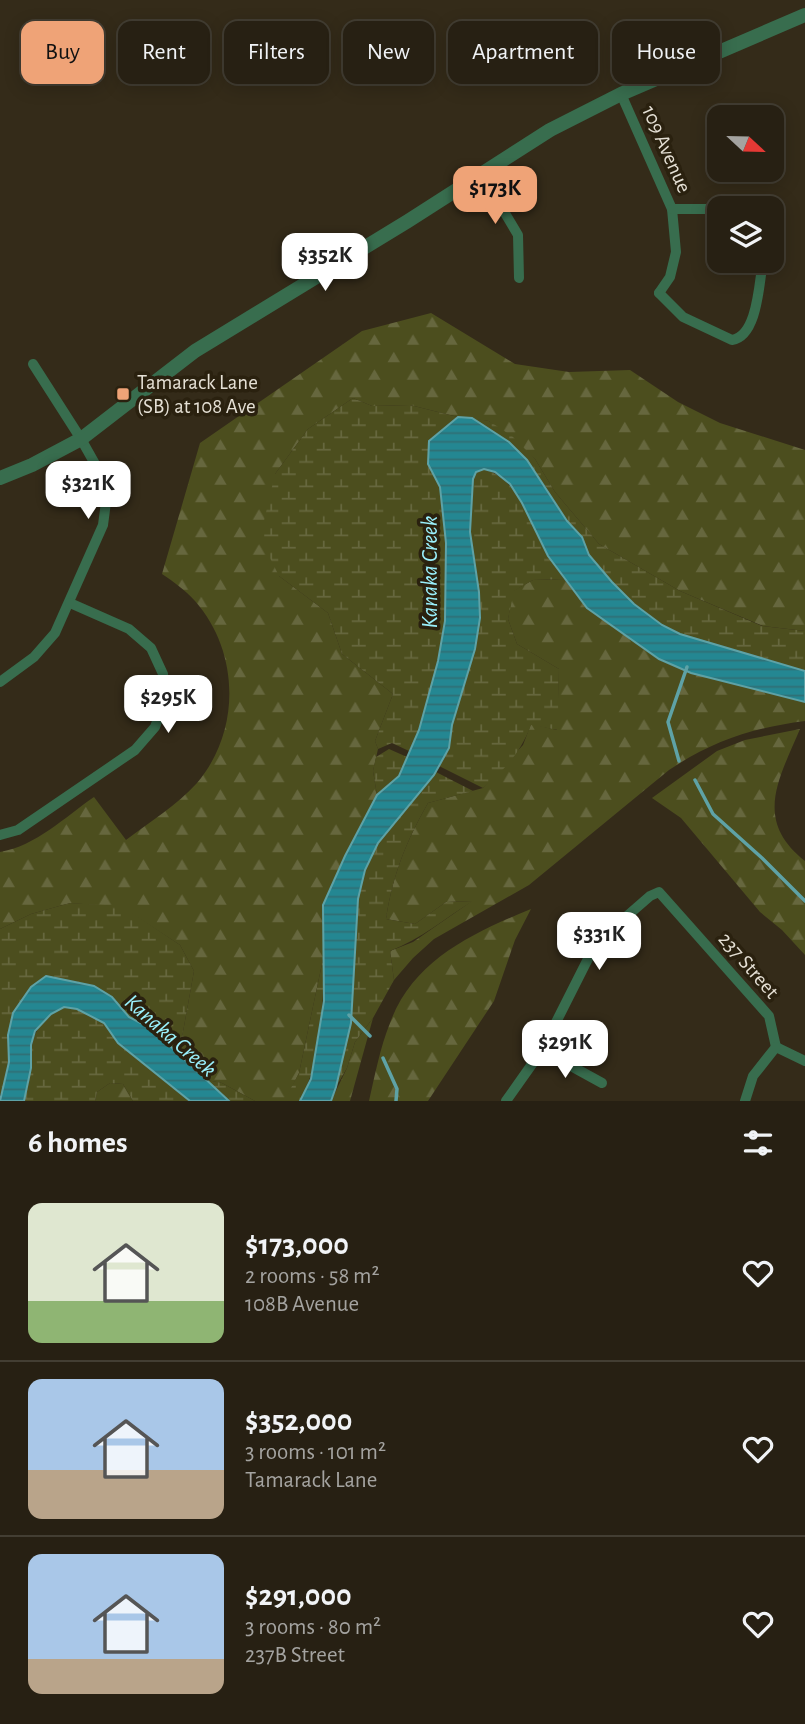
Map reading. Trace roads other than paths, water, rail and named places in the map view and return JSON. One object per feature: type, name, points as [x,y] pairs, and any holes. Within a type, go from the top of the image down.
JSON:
[{"type":"street","points":[[0,478],[32,465],[81,439],[195,351],[408,221],[550,130],[621,94],[805,15]]},
{"type":"street","name":"109 Avenue","points":[[621,94],[673,209],[676,252],[670,277],[655,293],[682,317],[732,340],[738,339],[753,319],[761,273]]},
{"type":"street","points":[[481,173],[519,235],[519,278]]},
{"type":"street","points":[[673,209],[707,209]]},
{"type":"street","points":[[0,682],[34,657],[55,633],[103,525],[107,506],[108,487],[33,364]]},
{"type":"street","points":[[0,835],[18,830],[135,750],[155,727],[163,705],[163,674],[151,648],[129,629],[70,603]]},
{"type":"street","name":"237 Street","points":[[542,1050],[596,943],[646,899],[659,892],[769,1016],[776,1047]]},
{"type":"street","points":[[745,1101],[752,1076],[776,1047],[805,1060]]},
{"type":"street","points":[[506,1101],[542,1050],[602,1083]]},
{"type":"water","points":[[458,417],[472,418],[509,442],[527,460],[567,521],[582,537],[589,555],[634,604],[662,625],[680,634],[805,671],[805,702],[691,673],[659,659],[587,608],[548,556],[510,484],[495,472],[484,469],[476,472],[473,479],[470,532],[480,618],[475,649],[452,725],[449,748],[434,775],[378,843],[365,870],[358,899],[351,1023],[336,1087],[331,1101],[300,1101],[311,1079],[324,1001],[323,905],[377,795],[399,776],[419,730],[438,661],[445,621],[446,543],[440,487],[428,464],[429,441]]},
{"type":"water","points":[[46,976],[94,986],[112,997],[129,1017],[152,1029],[229,1101],[190,1101],[118,1043],[104,1023],[77,1009],[64,1007],[51,1014],[35,1031],[24,1101],[0,1101],[9,1062],[8,1035],[13,1013],[31,987]]},
{"type":"waterway","points":[[679,761],[668,722],[687,667]]},
{"type":"waterway","points":[[695,780],[713,814],[805,901]]},
{"type":"waterway","points":[[349,1015],[370,1036]]},
{"type":"waterway","points":[[383,1058],[397,1089],[396,1101]]},
{"type":"place","name":"Tamarack Lane (SB) at 108 Ave","points":[[123,394]]},
{"type":"water label","name":"Kanaka Creek","points":[[429,572]]},
{"type":"water label","name":"Kanaka Creek","points":[[171,1035]]}]
